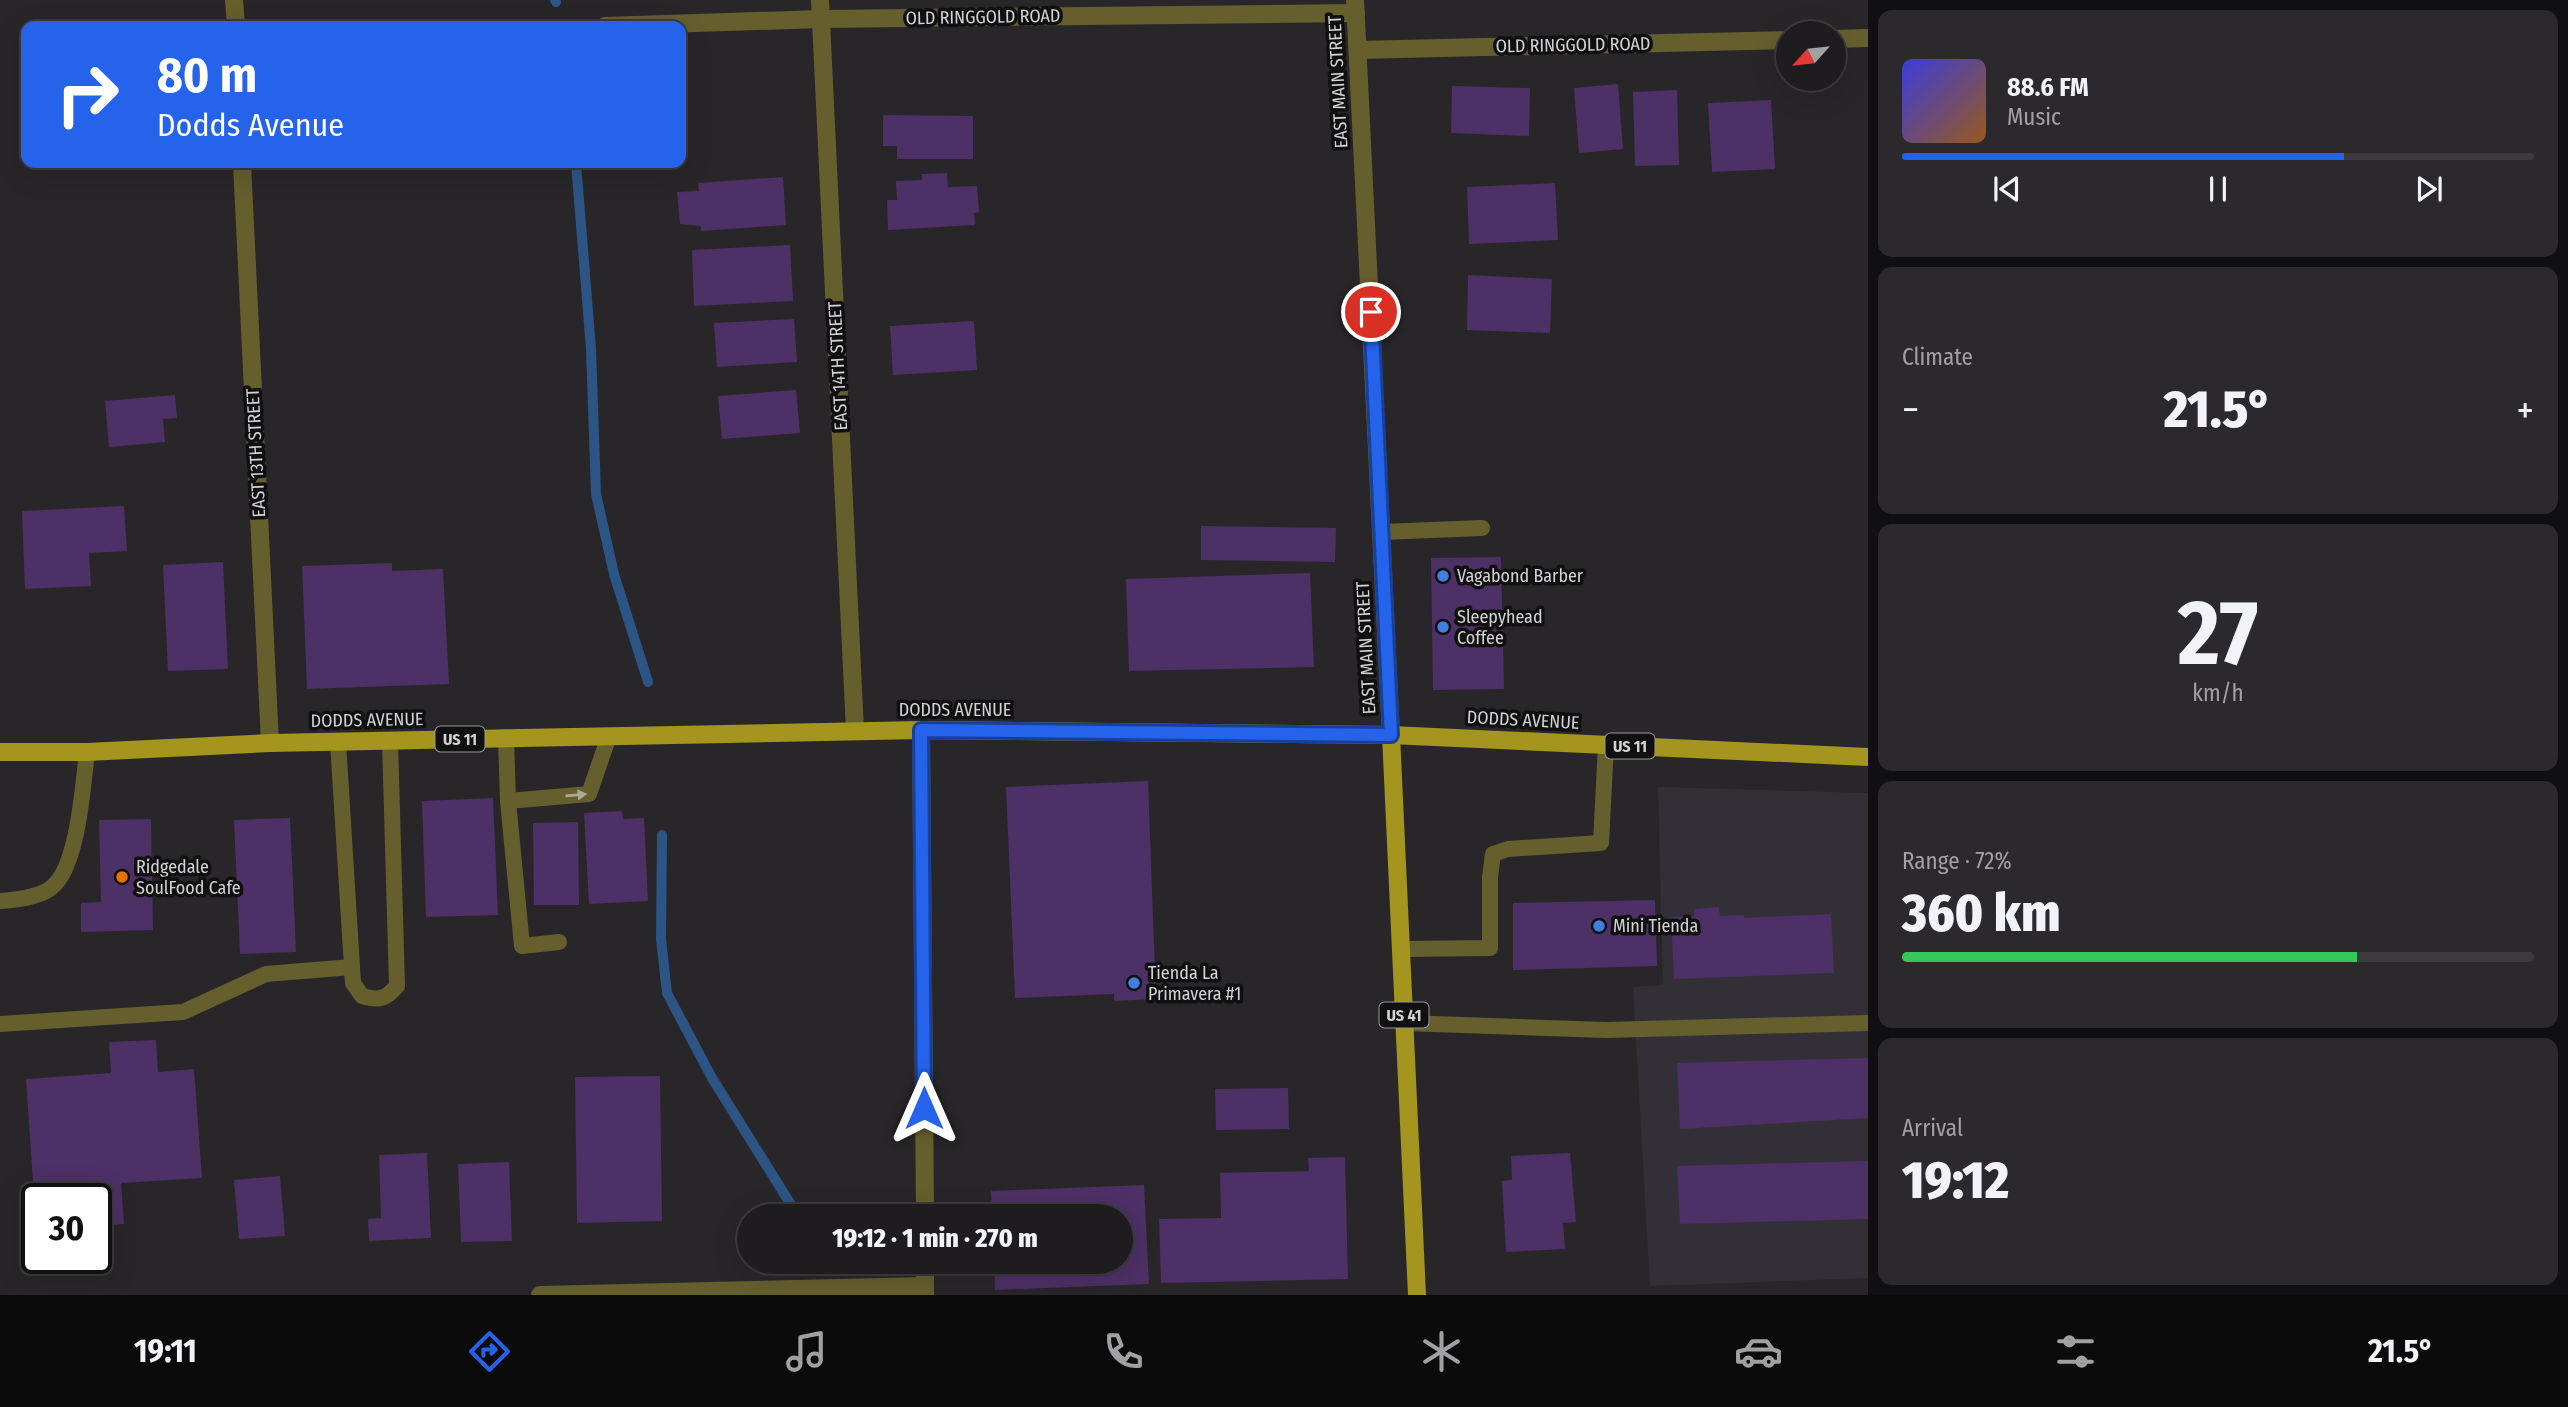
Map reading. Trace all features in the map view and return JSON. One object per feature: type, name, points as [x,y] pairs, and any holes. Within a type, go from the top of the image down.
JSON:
[{"type":"main road","name":"DODDS AVENUE","points":[[0,752],[86,752],[270,743],[506,737],[921,730],[1391,735],[1868,757]]},
{"type":"main road","name":"EAST MAIN STREET","points":[[1391,735],[1417,1295]]},
{"type":"street","points":[[234,0],[236,21]]},
{"type":"street","name":"EAST 14TH STREET","points":[[820,0],[855,732]]},
{"type":"street","name":"OLD RINGGOLD ROAD","points":[[686,23],[1355,7]]},
{"type":"street","name":"EAST MAIN STREET","points":[[1355,7],[1391,735]]},
{"type":"street","points":[[1846,39],[1868,38]]},
{"type":"street","name":"OLD RINGGOLD ROAD","points":[[1358,50],[1776,40]]},
{"type":"street","name":"EAST 13TH STREET","points":[[242,168],[270,743]]},
{"type":"street","points":[[921,730],[925,1204]]},
{"type":"street","points":[[540,1295],[925,1290]]},
{"type":"lane","points":[[1381,532],[1482,528]]},
{"type":"lane","points":[[508,801],[589,794],[609,736]]},
{"type":"lane","points":[[506,737],[508,801],[522,946],[559,942]]},
{"type":"lane","points":[[338,742],[354,983],[362,996],[375,1000],[387,997],[397,986],[390,741]]},
{"type":"lane","points":[[1401,949],[1490,948],[1490,877],[1493,854],[1508,849],[1601,843],[1606,745]]},
{"type":"lane","points":[[0,901],[23,898],[52,888],[66,867],[78,821],[86,752]]},
{"type":"lane","points":[[0,1024],[183,1012],[266,974],[352,967]]},
{"type":"lane","points":[[1405,1023],[1606,1030],[1868,1023]]},
{"type":"shaded area","points":[[1658,787],[1868,793],[1868,1278],[1650,1286],[1633,987],[1663,985]]},
{"type":"building","points":[[1618,84],[1623,149],[1579,153],[1574,88]]},
{"type":"building","points":[[1452,86],[1530,88],[1529,136],[1451,133]]},
{"type":"building","points":[[1677,90],[1679,165],[1635,166],[1633,92]]},
{"type":"building","points":[[1771,100],[1775,169],[1712,172],[1708,103]]},
{"type":"building","points":[[883,115],[973,116],[973,159],[897,159],[897,146],[883,146]]},
{"type":"building","points":[[947,173],[948,187],[977,186],[979,212],[974,213],[975,225],[888,230],[887,200],[897,200],[896,181],[922,180],[922,174]]},
{"type":"building","points":[[783,177],[786,225],[701,231],[701,226],[680,224],[677,192],[699,191],[698,183]]},
{"type":"building","points":[[1555,183],[1558,240],[1469,244],[1467,187]]},
{"type":"building","points":[[790,245],[793,301],[694,306],[692,250]]},
{"type":"building","points":[[1468,275],[1552,279],[1550,333],[1467,330]]},
{"type":"building","points":[[794,319],[797,362],[717,367],[714,323]]},
{"type":"building","points":[[974,321],[977,370],[893,375],[890,326]]},
{"type":"building","points":[[796,390],[800,433],[722,439],[718,396]]},
{"type":"building","points":[[175,395],[177,418],[163,419],[165,442],[109,447],[105,401]]},
{"type":"building","points":[[124,506],[127,551],[89,553],[91,586],[25,589],[22,511]]},
{"type":"building","points":[[1201,526],[1336,528],[1335,562],[1201,560]]},
{"type":"building","points":[[1501,557],[1504,689],[1433,690],[1431,558]]},
{"type":"building","points":[[223,562],[228,669],[168,671],[163,565]]},
{"type":"building","points":[[392,563],[392,571],[443,569],[449,684],[307,689],[302,566]]},
{"type":"building","points":[[1310,573],[1314,667],[1129,671],[1126,579]]},
{"type":"building","points":[[1148,781],[1156,999],[1114,1001],[1114,994],[1015,998],[1006,787]]},
{"type":"building","points":[[493,798],[498,915],[426,917],[422,801]]},
{"type":"building","points":[[622,811],[623,819],[644,818],[648,901],[589,904],[584,813]]},
{"type":"building","points":[[290,818],[296,952],[240,954],[234,820]]},
{"type":"building","points":[[151,819],[153,930],[81,932],[81,903],[101,902],[99,820]]},
{"type":"building","points":[[578,822],[579,905],[534,905],[533,823]]},
{"type":"building","points":[[1655,900],[1657,966],[1513,970],[1513,903]]},
{"type":"building","points":[[1719,907],[1720,916],[1744,915],[1744,918],[1831,914],[1834,973],[1674,979],[1671,917],[1694,916],[1694,909]]},
{"type":"building","points":[[156,1040],[158,1072],[194,1069],[202,1178],[121,1183],[124,1224],[112,1225],[112,1183],[33,1183],[26,1079],[111,1073],[109,1042]]},
{"type":"building","points":[[1868,1058],[1868,1118],[1680,1129],[1677,1063]]},
{"type":"building","points":[[660,1076],[662,1221],[577,1223],[575,1077]]},
{"type":"building","points":[[1288,1088],[1289,1129],[1216,1130],[1215,1089]]},
{"type":"building","points":[[427,1153],[431,1238],[369,1241],[368,1219],[381,1218],[379,1155]]},
{"type":"building","points":[[1570,1153],[1576,1222],[1563,1223],[1565,1249],[1506,1252],[1502,1181],[1512,1180],[1511,1156]]},
{"type":"building","points":[[1345,1157],[1348,1279],[1161,1283],[1159,1219],[1221,1218],[1220,1173],[1309,1171],[1308,1158]]},
{"type":"building","points":[[1868,1161],[1868,1219],[1680,1224],[1677,1166]]},
{"type":"building","points":[[509,1162],[512,1241],[461,1242],[458,1164]]},
{"type":"building","points":[[280,1176],[285,1236],[239,1239],[234,1180]]},
{"type":"building","points":[[1144,1185],[1149,1284],[995,1290],[994,1274],[1133,1274],[1133,1204],[992,1204],[991,1191]]},
{"type":"waterway","points":[[576,168],[591,349],[596,494],[614,574],[648,682]]},
{"type":"waterway","points":[[662,835],[661,939],[667,993],[712,1078],[791,1204]]},
{"type":"place","name":"Vagabond Barber","points":[[1443,576]]},
{"type":"place","name":"Sleepyhead Coffee","points":[[1443,627]]},
{"type":"place","name":"Ridgedale SoulFood Cafe","points":[[122,877]]},
{"type":"place","name":"Mini Tienda","points":[[1599,926]]},
{"type":"place","name":"Tienda La Primavera #1","points":[[1134,983]]},
{"type":"route","points":[[924,1108],[921,730],[1391,735],[1371,312]]}]
